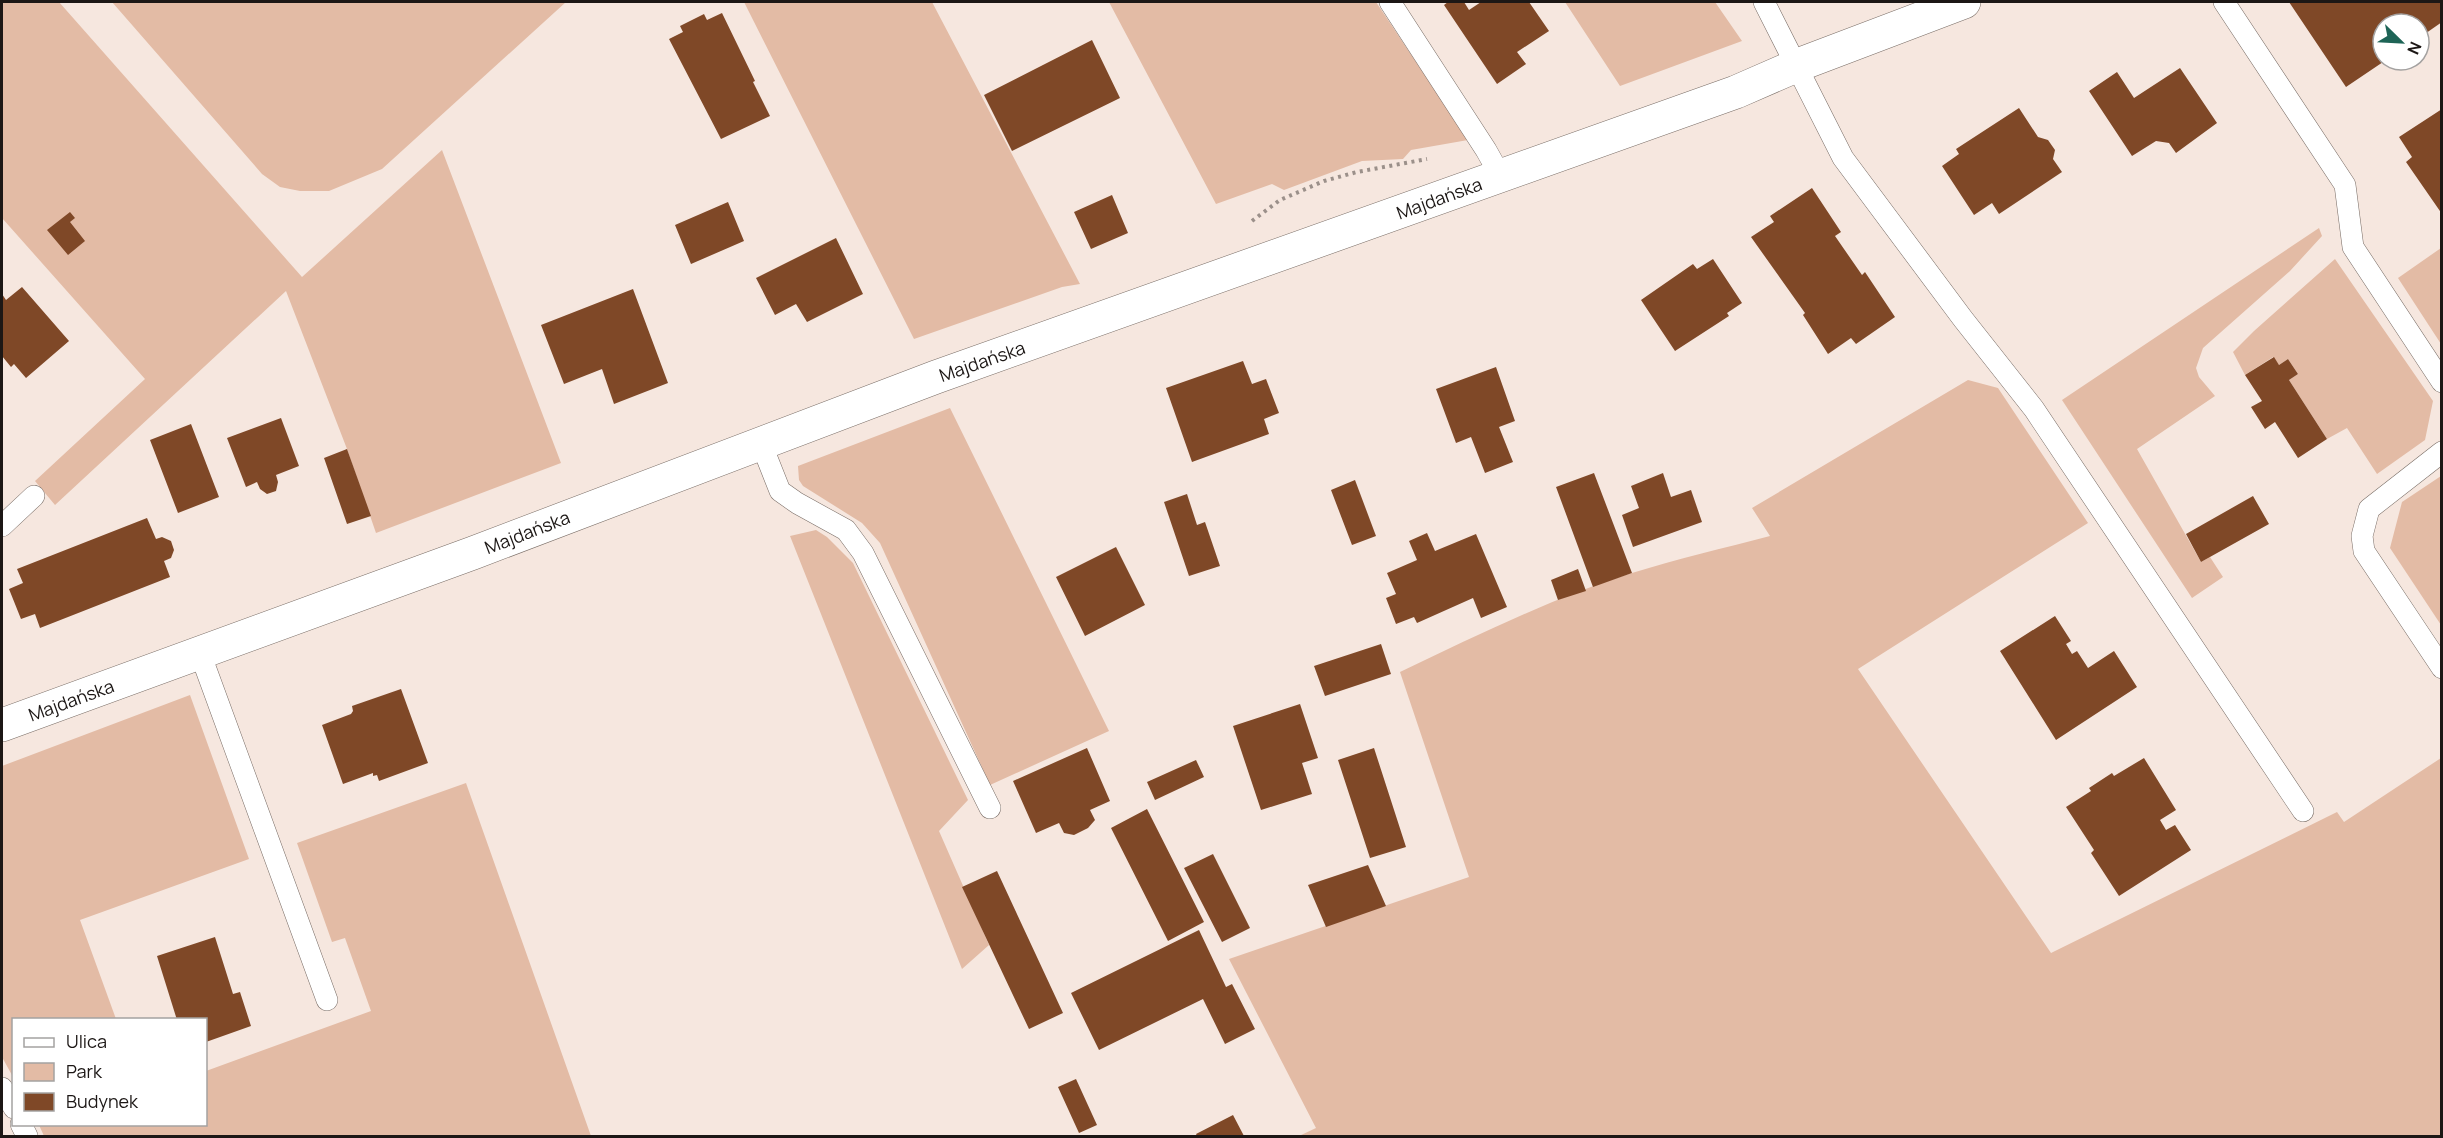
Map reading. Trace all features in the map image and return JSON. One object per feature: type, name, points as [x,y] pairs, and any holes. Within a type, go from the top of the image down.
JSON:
[{"type":"street","name":"Majdańska","points":[[2,725],[473,553],[925,381],[1736,92],[1798,65],[1964,2]]},
{"type":"lane","points":[[1390,2],[1500,175]]},
{"type":"lane","points":[[1764,2],[1798,65],[1843,158],[1963,320],[2034,409],[2303,811]]},
{"type":"lane","points":[[2224,2],[2346,185],[2353,247],[2442,382]]},
{"type":"lane","points":[[761,443],[780,491],[796,503],[846,530],[863,552],[990,808]]},
{"type":"lane","points":[[2442,452],[2369,509],[2362,536],[2364,551],[2442,668]]},
{"type":"lane","points":[[2,526],[34,496]]},
{"type":"lane","points":[[200,653],[327,1000]]},
{"type":"lane","points":[[2,1088],[12,1105]]},
{"type":"path","points":[[1268,211],[1280,200],[1324,181],[1416,160]]},
{"type":"green space","points":[[2,2],[59,2],[302,277],[442,150],[561,463],[376,533],[347,449],[286,291],[55,505],[35,481],[145,379],[2,218]]},
{"type":"green space","points":[[112,2],[566,2],[382,169],[329,191],[300,191],[280,187],[262,174]]},
{"type":"green space","points":[[744,2],[932,2],[1080,284],[1062,287],[914,339]]},
{"type":"green space","points":[[1109,2],[1376,2],[1468,140],[1411,150],[1403,159],[1362,161],[1284,190],[1272,184],[1216,204]]},
{"type":"green space","points":[[1565,2],[1715,2],[1742,41],[1620,86]]},
{"type":"green space","points":[[2319,228],[2322,236],[2290,271],[2203,348],[2196,368],[2199,377],[2215,396],[2137,449],[2201,562],[2210,557],[2223,577],[2192,598],[2062,400]]},
{"type":"green space","points":[[2441,248],[2441,344],[2398,278]]},
{"type":"green space","points":[[2335,259],[2433,401],[2425,440],[2377,474],[2347,428],[2327,439],[2289,380],[2298,374],[2288,359],[2279,365],[2273,357],[2245,375],[2233,352]]},
{"type":"green space","points":[[1968,380],[1998,388],[2088,523],[1858,669],[2051,953],[2337,812],[2344,822],[2441,758],[2441,1136],[1299,1136],[1316,1128],[1229,959],[1469,877],[1400,672],[1514,618],[1602,583],[1666,563],[1770,536],[1752,508]]},
{"type":"green space","points":[[950,408],[1109,731],[990,785],[880,543],[862,523],[803,486],[799,480],[798,466]]},
{"type":"green space","points":[[2441,476],[2441,625],[2390,548],[2402,502]]},
{"type":"green space","points":[[816,530],[827,537],[853,563],[968,800],[939,831],[989,945],[962,969],[790,536]]},
{"type":"green space","points":[[190,695],[249,859],[80,920],[116,1018],[12,1018],[12,1075],[2,1057],[2,766]]},
{"type":"green space","points":[[466,783],[591,1136],[44,1136],[39,1126],[207,1126],[207,1071],[371,1011],[345,938],[332,942],[297,843]]},
{"type":"building","points":[[1448,2],[1464,2],[1469,10],[1481,2],[1529,2],[1549,31],[1517,52],[1526,64],[1497,84],[1444,5]]},
{"type":"building","points":[[2289,2],[2442,2],[2442,22],[2431,30],[2431,12],[2371,12],[2371,70],[2346,87]]},
{"type":"building","points":[[722,13],[770,116],[721,139],[669,39],[683,32],[680,26],[704,14],[707,20]]},
{"type":"building","points":[[1092,40],[1120,98],[1012,151],[984,95]]},
{"type":"building","points":[[2180,68],[2217,123],[2176,153],[2169,143],[2156,141],[2132,156],[2089,91],[2117,72],[2134,98]]},
{"type":"building","points":[[2019,108],[2038,137],[2048,140],[2055,150],[2053,159],[2062,172],[1999,214],[1992,203],[1974,215],[1942,166],[1959,154],[1956,149]]},
{"type":"building","points":[[2442,109],[2442,214],[2406,162],[2412,157],[2399,137]]},
{"type":"building","points":[[1812,188],[1841,232],[1835,236],[1862,275],[1865,272],[1895,317],[1856,344],[1851,338],[1828,354],[1803,315],[1805,313],[1751,237],[1774,222],[1770,216]]},
{"type":"building","points":[[1112,195],[1128,233],[1091,249],[1074,212]]},
{"type":"building","points":[[728,202],[744,241],[691,264],[675,225]]},
{"type":"building","points":[[70,212],[75,218],[70,222],[85,241],[68,255],[47,230]]},
{"type":"building","points":[[836,238],[863,294],[807,322],[796,304],[775,315],[756,278]]},
{"type":"building","points":[[1713,259],[1742,303],[1727,313],[1729,316],[1675,351],[1641,300],[1693,264],[1697,269]]},
{"type":"building","points":[[22,287],[69,341],[26,378],[14,364],[11,367],[2,356],[2,294],[6,300]]},
{"type":"building","points":[[633,289],[668,383],[614,404],[602,369],[564,384],[541,325]]},
{"type":"building","points":[[2274,357],[2279,365],[2288,359],[2298,374],[2289,380],[2327,439],[2298,458],[2275,422],[2265,429],[2251,407],[2262,401],[2245,375]]},
{"type":"building","points":[[1243,361],[1252,384],[1266,379],[1279,413],[1264,419],[1269,434],[1192,462],[1166,388]]},
{"type":"building","points":[[1496,367],[1515,421],[1499,427],[1513,462],[1485,473],[1471,437],[1456,443],[1436,389]]},
{"type":"building","points":[[281,418],[299,466],[276,475],[278,482],[276,491],[267,494],[260,489],[257,482],[246,487],[227,438]]},
{"type":"building","points":[[191,424],[219,497],[178,513],[150,440]]},
{"type":"building","points":[[347,449],[371,516],[347,524],[324,458]]},
{"type":"building","points":[[1594,473],[1632,573],[1593,587],[1556,487]]},
{"type":"building","points":[[1663,473],[1671,497],[1691,490],[1702,522],[1633,547],[1622,515],[1639,508],[1631,486]]},
{"type":"building","points":[[1355,480],[1376,536],[1352,545],[1331,490]]},
{"type":"building","points":[[1187,494],[1197,525],[1205,522],[1220,566],[1189,576],[1164,502]]},
{"type":"building","points":[[2253,496],[2269,524],[2201,562],[2186,534]]},
{"type":"building","points":[[147,518],[156,539],[162,537],[171,541],[174,550],[171,558],[164,561],[170,577],[40,628],[35,614],[21,619],[9,589],[23,583],[17,569]]},
{"type":"building","points":[[1427,533],[1435,551],[1476,534],[1507,607],[1481,618],[1473,598],[1417,623],[1414,617],[1396,624],[1386,598],[1396,594],[1387,573],[1417,560],[1409,541]]},
{"type":"building","points":[[1116,547],[1145,605],[1085,636],[1056,577]]},
{"type":"building","points":[[1578,569],[1586,591],[1558,600],[1551,580]]},
{"type":"building","points":[[2055,616],[2071,641],[2066,644],[2072,654],[2077,651],[2088,668],[2114,651],[2137,687],[2056,740],[2000,651]]},
{"type":"building","points":[[1381,644],[1391,674],[1325,696],[1314,666]]},
{"type":"building","points":[[401,689],[428,763],[379,781],[377,775],[373,776],[373,773],[343,784],[322,725],[351,714],[352,706]]},
{"type":"building","points":[[1300,704],[1318,758],[1302,763],[1312,794],[1261,810],[1233,726]]},
{"type":"building","points":[[1087,748],[1110,801],[1090,810],[1095,820],[1088,828],[1074,835],[1064,833],[1059,823],[1036,833],[1013,781]]},
{"type":"building","points":[[1374,748],[1406,847],[1370,858],[1338,760]]},
{"type":"building","points":[[2144,758],[2176,810],[2160,820],[2166,830],[2175,825],[2191,850],[2119,896],[2091,853],[2094,850],[2066,807],[2091,791],[2089,788],[2112,773],[2114,776]]},
{"type":"building","points":[[1196,760],[1204,777],[1155,800],[1147,782]]},
{"type":"building","points":[[1147,809],[1204,922],[1168,941],[1111,828]]},
{"type":"building","points":[[1213,854],[1250,928],[1222,942],[1184,868]]},
{"type":"building","points":[[1368,865],[1386,906],[1326,927],[1308,885]]},
{"type":"building","points":[[997,871],[1063,1013],[1029,1029],[962,887]]},
{"type":"building","points":[[1199,930],[1226,987],[1232,984],[1255,1029],[1225,1044],[1203,999],[1099,1050],[1071,993]]},
{"type":"building","points":[[215,937],[233,994],[240,992],[251,1026],[207,1042],[207,1018],[176,1018],[157,956]]},
{"type":"building","points":[[1076,1079],[1097,1125],[1079,1133],[1058,1087]]},
{"type":"building","points":[[1233,1115],[1244,1136],[1197,1136],[1196,1134]]}]
